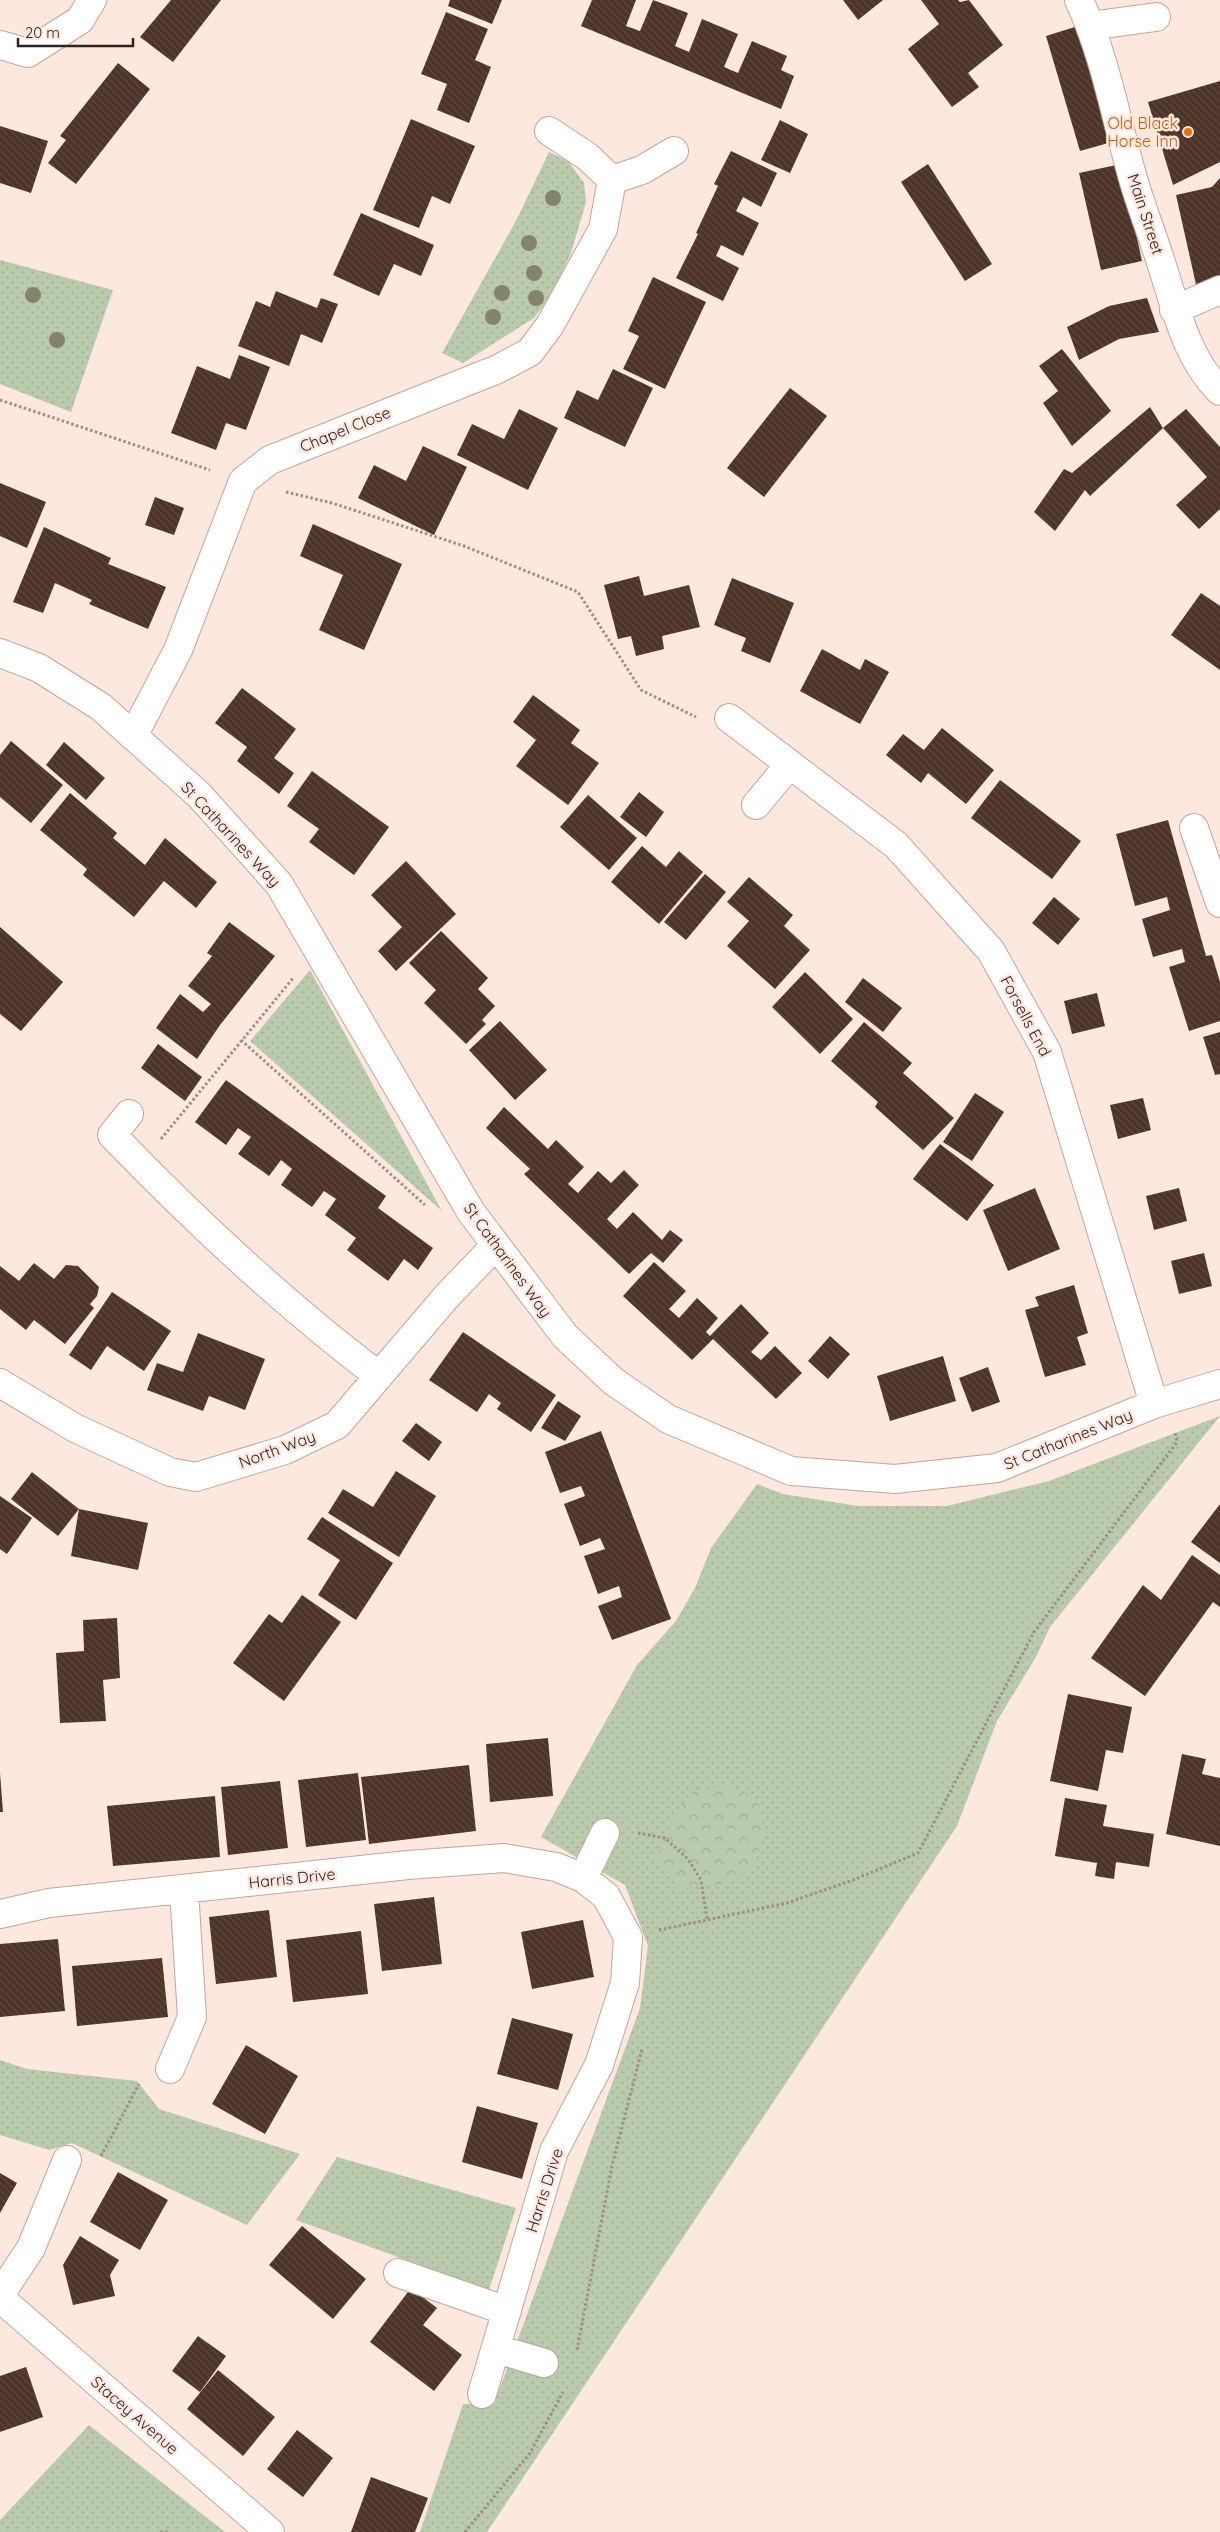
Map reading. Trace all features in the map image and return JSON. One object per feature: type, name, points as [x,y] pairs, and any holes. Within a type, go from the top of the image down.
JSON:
[{"type":"street","points":[[0,45],[28,53],[80,20],[92,0]]},
{"type":"street","points":[[1088,10],[1156,17]]},
{"type":"street","name":"Main Street","points":[[1088,10],[1118,115],[1134,181],[1165,272],[1174,310],[1188,342],[1210,381],[1220,391]]},
{"type":"street","points":[[549,131],[588,157],[612,180],[642,170],[674,151]]},
{"type":"street","name":"Chapel Close","points":[[243,481],[270,460],[498,369],[530,352],[550,325],[603,229],[612,180]]},
{"type":"street","points":[[1174,310],[1220,290]]},
{"type":"street","points":[[133,736],[178,650],[243,481]]},
{"type":"street","name":"St Catharines Way","points":[[0,653],[39,668],[101,707],[198,795],[279,884],[461,1194],[495,1246],[565,1336],[613,1382],[668,1419],[791,1472],[895,1479],[997,1468],[1161,1402],[1220,1384]]},
{"type":"street","name":"Forsells End","points":[[729,718],[896,845],[991,951],[1047,1052],[1161,1402]]},
{"type":"street","points":[[756,805],[790,764]]},
{"type":"street","points":[[1194,828],[1220,903]]},
{"type":"street","points":[[129,1114],[112,1135],[140,1164],[267,1284],[379,1376]]},
{"type":"street","name":"North Way","points":[[0,1384],[75,1428],[170,1472],[196,1477],[285,1450],[337,1425],[447,1296],[495,1246]]},
{"type":"street","points":[[583,1878],[605,1832]]},
{"type":"street","name":"Harris Drive","points":[[0,1914],[49,1903],[408,1865],[504,1858],[556,1867],[583,1878],[606,1896],[628,1937],[625,1983],[599,2065],[554,2151],[497,2349],[482,2394]]},
{"type":"street","points":[[170,2068],[192,2017],[184,1890]]},
{"type":"street","points":[[0,2295],[31,2248],[67,2160]]},
{"type":"street","points":[[398,2273],[507,2311]]},
{"type":"street","name":"Stacey Avenue","points":[[0,2298],[270,2532]]},
{"type":"street","points":[[497,2349],[544,2363]]},
{"type":"path","points":[[0,400],[243,481],[332,503],[464,546],[578,592],[641,690],[707,722],[729,718]]},
{"type":"path","points":[[140,1164],[318,948]]},
{"type":"path","points":[[241,1040],[432,1211]]},
{"type":"path","points":[[628,1937],[787,1903],[854,1880],[918,1853],[1034,1632],[1177,1442],[1161,1402]]},
{"type":"path","points":[[605,1832],[631,1831],[665,1838],[688,1859],[700,1880],[707,1919]]},
{"type":"path","points":[[661,1930],[661,1938]]},
{"type":"path","points":[[574,2358],[580,2339],[612,2166],[645,2041]]},
{"type":"path","points":[[97,2165],[141,2081]]},
{"type":"path","points":[[465,2532],[530,2453],[564,2386]]},
{"type":"path","points":[[160,2532],[170,2532]]},
{"type":"green space","points":[[549,152],[568,161],[584,183],[586,202],[571,253],[552,294],[534,318],[463,363],[442,353],[517,219]]},
{"type":"green space","points":[[0,260],[113,290],[71,412],[0,384]]},
{"type":"green space","points":[[310,970],[442,1211],[250,1041]]},
{"type":"green space","points":[[1220,1416],[1050,1627],[1036,1657],[997,1721],[957,1826],[487,2532],[420,2532],[463,2404],[494,2404],[640,2008],[648,1946],[625,1885],[541,1837],[637,1665],[676,1621],[695,1588],[711,1548],[757,1484],[783,1494],[858,1506],[947,1506],[1049,1481]]},
{"type":"green space","points":[[729,1786],[758,1799],[765,1834],[754,1865],[729,1884],[678,1889],[656,1857],[674,1814],[694,1791]]},
{"type":"green space","points":[[0,2060],[27,2069],[137,2081],[159,2109],[300,2154],[247,2225],[72,2143],[49,2150],[0,2135]]},
{"type":"green space","points":[[337,2157],[516,2208],[489,2290],[296,2220]]},
{"type":"green space","points":[[89,2425],[225,2532],[0,2532],[0,2520]]},
{"type":"building","points":[[171,0],[221,0],[173,62],[140,37]]},
{"type":"building","points":[[450,0],[502,0],[492,24],[448,6]]},
{"type":"building","points":[[592,0],[636,0],[626,26],[640,31],[653,0],[688,13],[675,46],[689,52],[702,19],[738,34],[724,67],[738,73],[752,41],[787,56],[781,70],[794,76],[781,109],[581,26]]},
{"type":"building","points":[[843,0],[883,0],[858,20]]},
{"type":"building","points":[[921,0],[958,0],[960,2],[969,0],[1003,45],[968,73],[979,87],[952,107],[908,49],[939,24]]},
{"type":"building","points":[[446,12],[488,29],[475,60],[491,67],[469,123],[437,110],[447,84],[421,74]]},
{"type":"building","points":[[1078,26],[1112,142],[1080,151],[1046,36]]},
{"type":"building","points":[[118,63],[150,89],[76,184],[48,163],[66,140],[60,136]]},
{"type":"building","name":"Old Black Horse Inn","points":[[1220,81],[1220,162],[1173,185],[1148,102]]},
{"type":"building","points":[[411,119],[475,146],[450,204],[432,196],[419,228],[373,210]]},
{"type":"building","points":[[780,120],[808,134],[790,173],[761,160]]},
{"type":"building","points":[[0,126],[48,141],[31,193],[0,183]]},
{"type":"building","points":[[731,151],[777,173],[761,207],[743,197],[736,211],[759,223],[743,256],[721,245],[716,256],[739,268],[723,301],[676,278],[698,234],[696,233],[718,186],[714,184]]},
{"type":"building","points":[[928,164],[992,264],[965,281],[901,182]]},
{"type":"building","points":[[1121,164],[1142,261],[1101,270],[1079,173]]},
{"type":"building","points":[[1220,178],[1220,281],[1197,289],[1176,195],[1212,187]]},
{"type":"building","points":[[361,213],[434,245],[421,276],[394,264],[379,296],[333,275]]},
{"type":"building","points":[[653,277],[706,302],[665,389],[623,369],[639,336],[628,331]]},
{"type":"building","points":[[276,291],[317,308],[321,298],[338,304],[322,343],[301,334],[289,366],[238,346],[256,301],[270,307]]},
{"type":"building","points":[[1147,298],[1159,332],[1119,339],[1079,360],[1067,327],[1109,306]]},
{"type":"building","points":[[1062,349],[1111,411],[1072,446],[1043,403],[1058,391],[1039,366]]},
{"type":"building","points":[[239,355],[270,367],[246,430],[226,423],[216,450],[171,433],[197,366],[230,379]]},
{"type":"building","points":[[613,369],[653,388],[625,447],[564,418],[577,390],[598,400]]},
{"type":"building","points":[[790,388],[827,416],[764,497],[727,468]]},
{"type":"building","points":[[1150,407],[1163,428],[1090,496],[1085,490],[1055,531],[1034,512],[1064,469],[1072,473]]},
{"type":"building","points":[[519,409],[558,428],[528,490],[457,455],[472,424],[504,439]]},
{"type":"building","points":[[1186,409],[1220,447],[1220,509],[1199,529],[1176,505],[1207,477],[1163,428]]},
{"type":"building","points":[[423,446],[467,467],[434,535],[358,498],[374,465],[406,481]]},
{"type":"building","points":[[0,483],[46,502],[27,548],[0,536]]},
{"type":"building","points":[[155,497],[184,508],[174,535],[145,525]]},
{"type":"building","points":[[313,524],[402,564],[364,650],[319,630],[343,575],[300,556]]},
{"type":"building","points":[[44,527],[111,558],[108,564],[166,587],[148,629],[89,604],[92,600],[55,583],[43,613],[13,602]]},
{"type":"building","points":[[639,576],[644,596],[689,585],[700,627],[662,636],[664,649],[636,656],[631,636],[618,639],[604,585]]},
{"type":"building","points":[[732,578],[794,603],[770,663],[741,651],[746,638],[714,625]]},
{"type":"building","points":[[1201,593],[1220,606],[1220,670],[1171,635]]},
{"type":"building","points":[[822,649],[860,670],[865,659],[889,672],[860,724],[800,691]]},
{"type":"building","points":[[242,688],[296,729],[274,758],[294,773],[279,794],[237,761],[247,747],[215,723]]},
{"type":"building","points":[[533,695],[580,730],[571,743],[599,763],[568,805],[516,766],[536,740],[513,722]]},
{"type":"building","points":[[942,728],[994,770],[966,804],[928,773],[921,783],[886,755],[903,734],[924,750]]},
{"type":"building","points":[[11,741],[63,785],[31,823],[0,797],[0,755]]},
{"type":"building","points":[[64,742],[105,778],[86,800],[46,765]]},
{"type":"building","points":[[312,771],[389,827],[354,875],[309,842],[319,829],[287,806]]},
{"type":"building","points":[[1000,780],[1081,841],[1052,879],[971,818]]},
{"type":"building","points":[[639,792],[664,812],[646,837],[620,817]]},
{"type":"building","points":[[70,793],[117,833],[113,838],[145,865],[165,838],[217,882],[196,908],[164,881],[134,917],[83,875],[87,869],[40,830]]},
{"type":"building","points":[[588,795],[637,838],[609,870],[560,827]]},
{"type":"building","points":[[1168,820],[1206,956],[1212,955],[1220,982],[1220,1021],[1189,1031],[1169,967],[1185,962],[1182,949],[1153,957],[1142,919],[1170,910],[1167,897],[1135,906],[1116,834]]},
{"type":"building","points":[[642,846],[666,867],[679,851],[703,872],[659,924],[611,882]]},
{"type":"building","points":[[406,861],[456,914],[396,971],[378,951],[402,927],[371,895]]},
{"type":"building","points":[[705,874],[726,892],[686,940],[664,922]]},
{"type":"building","points":[[749,877],[793,915],[784,926],[810,950],[775,989],[727,946],[749,921],[727,902]]},
{"type":"building","points":[[1054,897],[1080,919],[1058,945],[1032,923]]},
{"type":"building","points":[[229,922],[275,956],[220,1025],[197,1059],[156,1028],[180,994],[203,1012],[211,1004],[188,986],[212,956],[207,953]]},
{"type":"building","points":[[0,927],[63,982],[21,1031],[0,1014]]},
{"type":"building","points":[[441,931],[488,978],[478,989],[495,1006],[482,1020],[486,1024],[466,1044],[424,1003],[436,990],[409,963]]},
{"type":"building","points":[[805,972],[853,1019],[820,1054],[772,1007]]},
{"type":"building","points":[[863,978],[902,1008],[883,1032],[845,1002]]},
{"type":"building","points":[[1097,993],[1105,1026],[1072,1034],[1064,1001]]},
{"type":"building","points":[[500,1021],[547,1070],[515,1100],[469,1050]]},
{"type":"building","points":[[864,1022],[912,1063],[903,1073],[954,1118],[923,1150],[875,1107],[878,1102],[831,1061]]},
{"type":"building","points":[[1220,1032],[1220,1074],[1215,1075],[1203,1037]]},
{"type":"building","points":[[158,1044],[202,1077],[185,1101],[141,1068]]},
{"type":"building","points":[[226,1080],[386,1196],[378,1208],[433,1248],[418,1270],[404,1259],[388,1281],[347,1250],[356,1238],[325,1215],[336,1199],[324,1191],[312,1207],[281,1185],[292,1169],[281,1160],[269,1176],[238,1154],[251,1137],[238,1128],[226,1145],[195,1122]]},
{"type":"building","points":[[975,1093],[1004,1112],[972,1161],[943,1142]]},
{"type":"building","points":[[1143,1098],[1151,1130],[1118,1139],[1110,1105]]},
{"type":"building","points":[[504,1107],[548,1149],[556,1140],[584,1167],[568,1184],[578,1193],[598,1171],[611,1183],[624,1170],[639,1185],[607,1219],[617,1229],[633,1212],[662,1240],[670,1230],[683,1240],[663,1263],[651,1253],[629,1274],[524,1174],[530,1169],[486,1128]]},
{"type":"building","points":[[940,1144],[994,1185],[967,1221],[913,1179]]},
{"type":"building","points":[[1035,1188],[1060,1249],[1008,1271],[983,1210]]},
{"type":"building","points":[[1179,1188],[1187,1221],[1154,1230],[1146,1196]]},
{"type":"building","points":[[1204,1253],[1212,1286],[1179,1294],[1171,1261]]},
{"type":"building","points":[[654,1262],[686,1291],[669,1309],[679,1318],[697,1298],[718,1318],[706,1332],[710,1336],[741,1304],[769,1333],[751,1352],[761,1360],[775,1346],[802,1373],[776,1399],[713,1339],[692,1360],[623,1296]]},
{"type":"building","points":[[34,1263],[54,1279],[66,1265],[78,1266],[99,1287],[97,1296],[90,1304],[94,1308],[65,1344],[34,1320],[26,1330],[0,1309],[0,1266],[19,1281]]},
{"type":"building","points":[[1074,1285],[1088,1333],[1077,1337],[1086,1365],[1045,1377],[1025,1310],[1039,1306],[1035,1297]]},
{"type":"building","points":[[112,1292],[171,1331],[144,1371],[107,1346],[91,1370],[69,1355]]},
{"type":"building","points":[[463,1332],[556,1395],[531,1432],[497,1409],[501,1403],[489,1394],[477,1412],[429,1380]]},
{"type":"building","points":[[198,1333],[265,1359],[245,1410],[209,1396],[203,1411],[147,1390],[157,1363],[183,1372]]},
{"type":"building","points":[[830,1336],[850,1354],[828,1379],[808,1361]]},
{"type":"building","points":[[943,1356],[956,1401],[890,1421],[877,1376]]},
{"type":"building","points":[[988,1367],[1000,1402],[972,1412],[959,1378]]},
{"type":"building","points":[[558,1401],[581,1416],[565,1441],[541,1428]]},
{"type":"building","points":[[416,1423],[442,1442],[429,1461],[402,1441]]},
{"type":"building","points":[[601,1431],[671,1619],[612,1640],[598,1606],[622,1597],[619,1586],[598,1594],[584,1556],[605,1549],[600,1538],[580,1546],[564,1504],[585,1496],[581,1486],[560,1493],[545,1452]]},
{"type":"building","points":[[396,1471],[436,1496],[399,1557],[328,1513],[343,1489],[373,1507]]},
{"type":"building","points":[[32,1472],[79,1509],[58,1536],[11,1499]]},
{"type":"building","points":[[0,1496],[32,1518],[7,1554],[0,1549]]},
{"type":"building","points":[[1220,1504],[1220,1563],[1191,1542]]},
{"type":"building","points":[[79,1509],[148,1523],[138,1570],[71,1556]]},
{"type":"building","points":[[322,1517],[393,1563],[356,1620],[318,1595],[340,1560],[307,1539]]},
{"type":"building","points":[[1192,1555],[1220,1575],[1220,1607],[1213,1602],[1145,1696],[1091,1658],[1143,1585],[1161,1600]]},
{"type":"building","points":[[302,1595],[341,1622],[284,1701],[233,1663],[269,1614],[282,1623]]},
{"type":"building","points":[[117,1618],[120,1678],[103,1680],[106,1721],[60,1723],[56,1653],[84,1651],[83,1620]]},
{"type":"building","points":[[1068,1694],[1132,1707],[1123,1753],[1106,1750],[1098,1791],[1050,1781]]},
{"type":"building","points":[[548,1738],[553,1796],[490,1802],[486,1744]]},
{"type":"building","points":[[1182,1754],[1206,1759],[1202,1774],[1220,1778],[1220,1846],[1166,1834]]},
{"type":"building","points":[[469,1765],[476,1831],[369,1844],[361,1777]]},
{"type":"building","points":[[0,1773],[3,1812],[0,1812]]},
{"type":"building","points":[[358,1773],[366,1840],[306,1847],[298,1780]]},
{"type":"building","points":[[280,1781],[288,1848],[228,1855],[221,1787]]},
{"type":"building","points":[[215,1796],[220,1857],[113,1866],[107,1806]]},
{"type":"building","points":[[1065,1798],[1107,1805],[1103,1826],[1154,1834],[1149,1867],[1116,1862],[1114,1879],[1095,1876],[1097,1863],[1055,1856]]},
{"type":"building","points":[[434,1897],[442,1964],[382,1971],[374,1904]]},
{"type":"building","points":[[269,1910],[277,1977],[216,1984],[209,1917]]},
{"type":"building","points":[[583,1920],[594,1977],[532,1989],[521,1932]]},
{"type":"building","points":[[361,1931],[368,1994],[293,2002],[286,1940]]},
{"type":"building","points":[[58,1939],[65,2011],[0,2017],[0,1944]]},
{"type":"building","points":[[162,1958],[168,2017],[77,2026],[72,1966]]},
{"type":"building","points":[[512,2018],[573,2034],[558,2090],[497,2074]]},
{"type":"building","points":[[246,2045],[298,2076],[265,2134],[212,2104]]},
{"type":"building","points":[[477,2106],[538,2123],[522,2179],[462,2162]]},
{"type":"building","points":[[118,2172],[168,2200],[140,2250],[90,2222]]},
{"type":"building","points":[[0,2173],[17,2183],[0,2213]]},
{"type":"building","points":[[302,2226],[366,2279],[333,2319],[269,2265]]},
{"type":"building","points":[[80,2236],[119,2260],[110,2275],[115,2296],[73,2305],[63,2265]]},
{"type":"building","points":[[411,2288],[437,2308],[423,2325],[462,2355],[434,2391],[370,2342]]},
{"type":"building","points":[[198,2336],[226,2356],[200,2392],[172,2371]]},
{"type":"building","points":[[26,2367],[43,2417],[0,2432],[0,2376]]},
{"type":"building","points":[[218,2370],[275,2417],[243,2456],[187,2409]]},
{"type":"building","points":[[297,2430],[333,2458],[303,2497],[267,2469]]},
{"type":"building","points":[[371,2477],[428,2498],[415,2532],[351,2532]]},
{"type":"place","name":"Old Black Horse Inn","points":[[1188,132]]}]
